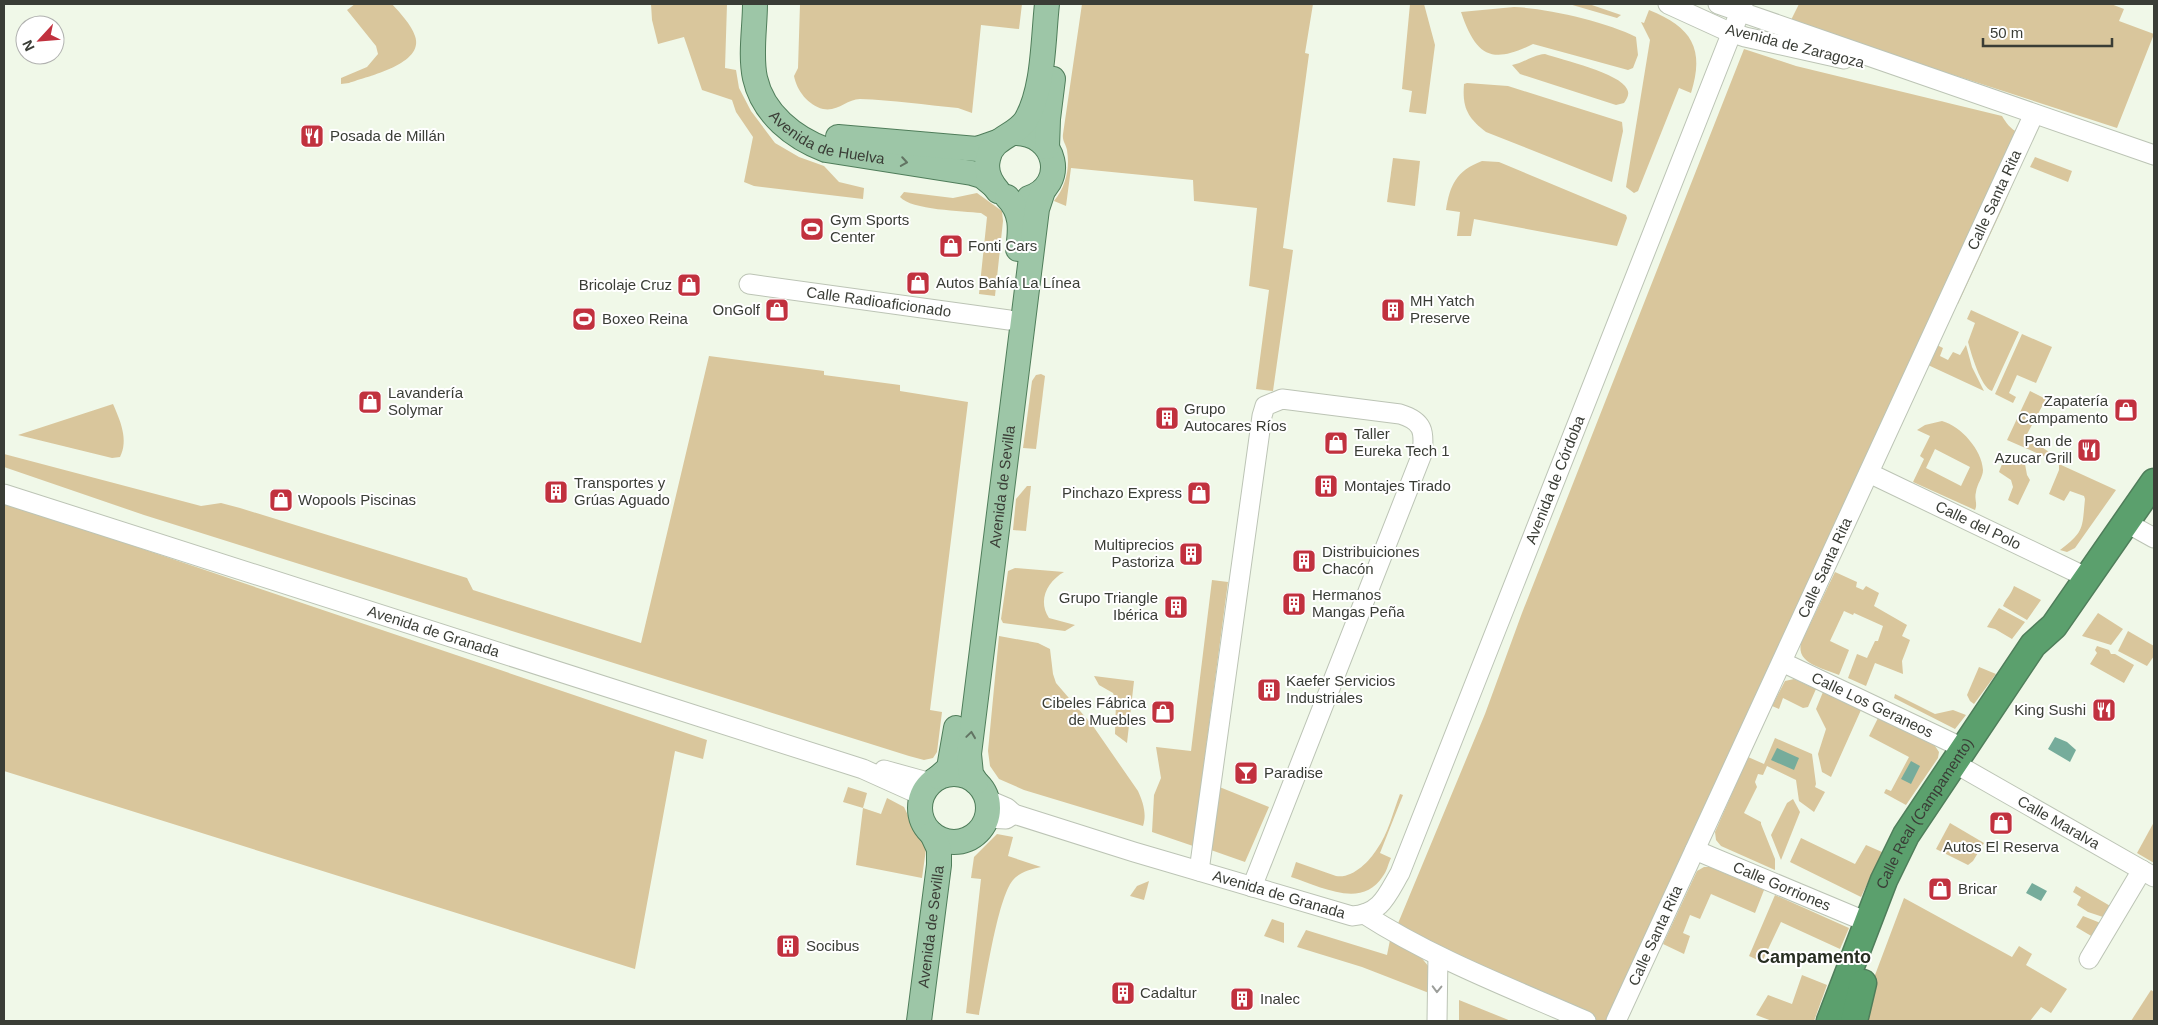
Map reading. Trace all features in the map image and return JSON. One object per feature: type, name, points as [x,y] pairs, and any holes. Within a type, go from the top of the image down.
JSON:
[{"type":"highway","name":"Calle Real (Campamento)","points":[[1848,1021],[1904,874],[1963,758],[2033,645],[2054,626],[2154,482]]},
{"type":"highway","name":"Calle Real (Campamento)","points":[[1830,1021],[1884,880],[1906,835],[1963,758]]},
{"type":"highway","points":[[1839,1021],[1870,940],[1867,922]]},
{"type":"highway","points":[[1854,1021],[1863,983]]},
{"type":"main road","name":"Avenida de Huelva","points":[[755,4],[755,78],[768,106],[790,131],[809,143],[826,150],[972,173],[982,176],[1000,191]]},
{"type":"main road","name":"Avenida de Huelva","points":[[768,4],[766,60],[768,72],[778,98],[797,119],[809,127],[836,137],[977,149],[1006,138]]},
{"type":"main road","points":[[1047,4],[1038,90],[1032,108],[1025,122],[1006,138],[988,158],[989,176],[1000,191],[1026,199],[1043,191],[1052,174],[1053,165],[1047,147],[1048,119],[1063,4]]},
{"type":"main road","points":[[1006,138],[1033,136],[1047,147]]},
{"type":"main road","name":"Avenida de Sevilla","points":[[931,785],[949,768],[952,758],[1020,233],[1019,215],[1014,204],[1000,191]]},
{"type":"main road","name":"Avenida de Sevilla","points":[[983,800],[971,774],[969,754],[1037,209],[1043,191]]},
{"type":"main road","points":[[958,774],[983,800],[978,832],[964,840],[948,841],[932,834],[922,818],[920,809],[931,785],[958,774]]},
{"type":"main road","name":"Avenida de Sevilla","points":[[919,1021],[939,865],[939,849],[932,834]]},
{"type":"main road","name":"Avenida de Sevilla","points":[[935,1021],[956,857],[964,840]]},
{"type":"street","name":"Avenida de Zaragoza","points":[[1668,4],[1748,23],[1793,37],[1814,38],[2154,156]]},
{"type":"street","points":[[1693,4],[1736,20]]},
{"type":"street","name":"Avenida de Zaragoza","points":[[1718,4],[1754,40],[1927,77]]},
{"type":"street","name":"Avenida de Córdoba","points":[[1364,914],[1380,906],[1400,873],[1736,20]]},
{"type":"street","name":"Calle Santa Rita","points":[[1616,1021],[2034,114]]},
{"type":"street","name":"Calle Radioaficionado","points":[[749,284],[1009,320]]},
{"type":"street","points":[[1199,871],[1262,416],[1265,406],[1282,399],[1411,417],[1422,429],[1424,439],[1422,454],[1252,887]]},
{"type":"street","name":"Calle del Polo","points":[[1869,473],[2088,578]]},
{"type":"street","name":"Avenida de Granada","points":[[4,494],[862,769],[889,770],[931,785]]},
{"type":"street","points":[[2127,523],[2154,538]]},
{"type":"street","name":"Calle Los Geraneos","points":[[1782,662],[1963,758]]},
{"type":"street","name":"Calle Maralva","points":[[1963,758],[2148,873]]},
{"type":"street","name":"Avenida de Granada","points":[[983,800],[1006,819],[1014,814],[1352,916],[1364,914],[1438,956],[1586,1021]]},
{"type":"street","name":"Calle Gorriones","points":[[1695,850],[1867,922]]},
{"type":"street","points":[[2089,959],[2148,873]]},
{"type":"street","points":[[1437,1021],[1438,956]]},
{"type":"shaded area","points":[[355,4],[392,4],[411,27],[415,36],[416,46],[412,54],[393,67],[349,83],[341,84],[341,78],[367,67],[378,54],[376,46],[347,10]]},
{"type":"shaded area","points":[[651,4],[727,4],[725,68],[736,70],[739,88],[751,111],[775,143],[799,157],[824,166],[839,182],[864,188],[863,199],[754,186],[744,182],[753,137],[736,112],[732,100],[702,90],[684,37],[658,44],[652,20]]},
{"type":"shaded area","points":[[800,4],[1022,4],[1019,29],[981,25],[972,113],[958,108],[860,99],[833,109],[823,109],[808,101],[795,82],[794,76],[798,68]]},
{"type":"shaded area","points":[[1082,4],[1313,4],[1305,53],[1309,54],[1283,248],[1293,250],[1273,391],[1256,389],[1269,290],[1249,286],[1257,208],[1194,201],[1193,180],[1071,168],[1066,206],[1054,201],[1062,189],[1068,164],[1063,134]]},
{"type":"shaded area","points":[[1410,4],[1424,4],[1435,45],[1426,114],[1409,112],[1412,91],[1402,89]]},
{"type":"shaded area","points":[[1569,4],[1589,4],[1621,15],[1617,18]]},
{"type":"shaded area","points":[[1799,4],[2111,4],[2124,9],[2119,21],[2154,34],[2117,128],[1790,22]]},
{"type":"shaded area","points":[[1514,7],[1543,10],[1594,21],[1636,37],[1638,55],[1633,68],[1628,70],[1533,44],[1506,54],[1496,55],[1479,47],[1473,39],[1461,12]]},
{"type":"shaded area","points":[[1649,10],[1676,24],[1685,32],[1695,52],[1695,77],[1691,93],[1679,88],[1638,191],[1634,193],[1626,187],[1650,40],[1641,22],[1644,23]]},
{"type":"shaded area","points":[[1744,49],[1796,66],[2002,116],[2015,131],[2034,135],[1958,304],[1949,299],[1616,1021],[1588,1021],[1394,933],[1485,714],[1522,613]]},
{"type":"shaded area","points":[[1545,54],[1602,72],[1614,78],[1627,89],[1628,95],[1626,100],[1624,103],[1616,105],[1520,74],[1512,65]]},
{"type":"shaded area","points":[[1464,84],[1508,86],[1622,122],[1623,131],[1612,182],[1486,132],[1475,122],[1465,106]]},
{"type":"shaded area","points":[[2035,157],[2072,171],[2068,182],[2030,167]]},
{"type":"shaded area","points":[[1393,158],[1420,161],[1415,206],[1387,202]]},
{"type":"shaded area","points":[[1482,161],[1499,162],[1626,215],[1627,218],[1617,246],[1474,219],[1471,236],[1457,236],[1460,212],[1446,210],[1452,186],[1466,169]]},
{"type":"shaded area","points":[[904,192],[953,198],[977,193],[1002,211],[1003,221],[995,296],[979,294],[987,217],[981,213],[915,205],[900,197]]},
{"type":"shaded area","points":[[1971,310],[2019,332],[1992,391],[1984,384],[1980,377],[1968,342],[1975,323],[1967,319]]},
{"type":"shaded area","points":[[2022,334],[2052,347],[2036,383],[2017,375],[2009,393],[2016,397],[2013,403],[1995,394]]},
{"type":"shaded area","points":[[1937,345],[1943,348],[1940,356],[1948,360],[1953,352],[1960,355],[1966,345],[1972,367],[1984,391],[1928,365]]},
{"type":"shaded area","points":[[709,356],[824,371],[824,375],[900,385],[900,391],[968,402],[930,710],[942,712],[937,752],[933,758],[924,760],[909,756],[144,515],[4,467],[4,454],[201,506],[221,503],[240,508],[467,578],[473,590],[641,643]]},
{"type":"shaded area","points":[[1041,374],[1045,376],[1036,449],[1023,448],[1032,381],[1036,375]]},
{"type":"shaded area","points":[[2030,391],[2046,399],[2026,436],[2049,452],[2046,457],[2007,440]]},
{"type":"shaded area","points":[[113,404],[121,423],[124,437],[123,450],[120,457],[112,458],[18,435]]},
{"type":"shaded area","points":[[1942,421],[1949,424],[1963,433],[1975,447],[1982,462],[1983,470],[1975,497],[1975,510],[1913,482],[1924,459],[1920,456],[1930,436],[1917,430],[1925,425]],"holes":[[[1935,449],[1970,467],[1961,486],[1926,468]]]},
{"type":"shaded area","points":[[2005,456],[2025,464],[2030,480],[2018,505],[2008,500],[2013,487],[2011,480],[1999,472]]},
{"type":"shaded area","points":[[2059,464],[2116,490],[2075,548],[2067,552],[2060,550],[2074,538],[2081,528],[2085,499],[2084,496],[2070,491],[2064,501],[2049,494],[2059,470]]},
{"type":"shaded area","points":[[1027,486],[1031,486],[1026,531],[1013,530],[1016,499]]},
{"type":"shaded area","points":[[4,502],[707,740],[703,759],[675,751],[635,969],[4,771]]},
{"type":"shaded area","points":[[1015,568],[1064,572],[1053,580],[1049,586],[1044,598],[1044,604],[1049,618],[1075,625],[1065,631],[1003,623],[1001,619],[1008,571]]},
{"type":"shaded area","points":[[1835,572],[1857,582],[1856,587],[1863,590],[1866,586],[1879,593],[1874,606],[1907,625],[1902,636],[1910,640],[1902,661],[1903,674],[1875,663],[1866,686],[1848,678],[1857,654],[1867,658],[1875,641],[1878,641],[1883,626],[1854,613],[1853,615],[1844,611],[1830,641],[1849,650],[1839,675],[1812,664],[1803,656],[1801,643]]},
{"type":"shaded area","points":[[1212,580],[1228,582],[1193,846],[1152,832],[1154,795],[1161,778],[1156,747],[1191,751]]},
{"type":"shaded area","points":[[2014,586],[2041,600],[2027,620],[2003,606]]},
{"type":"shaded area","points":[[1999,608],[2025,622],[2012,639],[1995,629],[1987,627]]},
{"type":"shaded area","points":[[2098,613],[2123,629],[2111,645],[2082,636]]},
{"type":"shaded area","points":[[2128,631],[2154,646],[2154,656],[2147,666],[2118,651]]},
{"type":"shaded area","points":[[999,636],[1038,643],[1050,649],[1056,683],[1093,726],[1138,791],[1144,808],[1143,826],[1024,790],[999,779],[990,766],[988,751]]},
{"type":"shaded area","points":[[2097,646],[2109,650],[2111,654],[2115,654],[2134,665],[2124,683],[2090,664],[2097,653],[2095,650]]},
{"type":"shaded area","points":[[1979,667],[1996,674],[1974,704],[1967,695]]},
{"type":"shaded area","points":[[1094,676],[1134,681],[1127,743],[1115,734],[1116,701],[1113,693],[1099,685]]},
{"type":"shaded area","points":[[1794,679],[1816,689],[1808,707],[1803,708],[1783,698],[1779,709],[1772,706],[1785,681]]},
{"type":"shaded area","points":[[1823,692],[1861,710],[1831,777],[1822,772],[1818,754],[1826,729],[1816,709]]},
{"type":"shaded area","points":[[1895,694],[1935,714],[1953,710],[1966,715],[1955,729],[1894,698]]},
{"type":"shaded area","points":[[1878,718],[1933,743],[1939,752],[1938,758],[1906,805],[1884,793],[1886,789],[1891,791],[1909,757],[1869,736]]},
{"type":"shaded area","points":[[1775,738],[1812,754],[1815,787],[1825,792],[1814,812],[1799,801],[1796,780],[1767,766],[1763,775],[1758,774],[1755,782],[1757,787],[1744,813],[1761,822],[1775,859],[1775,870],[1721,846],[1716,840],[1715,832],[1748,757],[1764,764]]},
{"type":"shaded area","points":[[1217,786],[1269,807],[1245,862],[1208,849]]},
{"type":"shaded area","points":[[848,787],[867,793],[863,808],[843,802]]},
{"type":"shaded area","points":[[1400,794],[1403,795],[1380,853],[1391,858],[1384,874],[1374,886],[1364,892],[1340,893],[1291,877],[1296,862],[1336,876],[1348,875],[1360,869],[1381,843]]},
{"type":"shaded area","points":[[887,798],[904,807],[926,849],[922,878],[856,865],[863,808],[881,814]]},
{"type":"shaded area","points":[[1793,799],[1800,812],[1781,860],[1771,835],[1787,803]]},
{"type":"shaded area","points":[[2154,822],[2154,863],[2137,853]]},
{"type":"shaded area","points":[[1950,823],[1984,843],[1973,861],[1968,865],[1936,849]]},
{"type":"shaded area","points":[[997,834],[1013,837],[1008,856],[1041,867],[1019,875],[1013,880],[1007,890],[997,923],[979,1015],[966,1013],[981,879],[971,878],[974,857]]},
{"type":"shaded area","points":[[1801,838],[1855,864],[1866,845],[1882,852],[1861,897],[1790,862]]},
{"type":"shaded area","points":[[1704,867],[1710,867],[1764,890],[1755,913],[1711,894],[1700,919],[1690,915],[1683,933],[1690,936],[1684,954],[1663,944],[1697,871]]},
{"type":"shaded area","points":[[1149,881],[1144,900],[1130,896],[1137,886]]},
{"type":"shaded area","points":[[2076,886],[2112,907],[2106,918],[2088,912],[2077,905],[2081,897],[2073,892]]},
{"type":"shaded area","points":[[1775,895],[1849,928],[1840,949],[1781,922],[1762,962],[1749,956]]},
{"type":"shaded area","points":[[1904,898],[2012,957],[2019,946],[2032,954],[2026,965],[2067,989],[2051,1013],[2041,1007],[2030,1021],[1864,1021],[1872,983]]},
{"type":"shaded area","points":[[2083,916],[2103,924],[2093,937],[2076,927]]},
{"type":"shaded area","points":[[1272,919],[1284,923],[1284,943],[1264,936]]},
{"type":"shaded area","points":[[1306,930],[1387,955],[1390,940],[1420,956],[1429,967],[1429,993],[1362,967],[1297,947]]},
{"type":"shaded area","points":[[1802,975],[1827,985],[1814,1021],[1772,1021],[1756,1015],[1768,995],[1792,1004]]},
{"type":"shaded area","points":[[2151,990],[2154,992],[2154,1021],[2131,1021]]},
{"type":"shaded area","points":[[1459,1000],[1511,1021],[1459,1021]]},
{"type":"water","points":[[2055,737],[2067,742],[2076,750],[2070,762],[2048,749]]},
{"type":"water","points":[[1777,748],[1799,758],[1794,770],[1771,760]]},
{"type":"water","points":[[1911,761],[1920,766],[1911,784],[1901,779]]},
{"type":"water","points":[[2032,883],[2047,891],[2041,901],[2026,893]]},
{"type":"place","name":"Posada de Millán","points":[[312,136]]},
{"type":"place","name":"Gym Sports Center","points":[[812,229]]},
{"type":"place","name":"Fonti Cars","points":[[951,246]]},
{"type":"place","name":"Autos Bahía La Línea","points":[[918,283]]},
{"type":"place","name":"Bricolaje Cruz","points":[[689,285]]},
{"type":"place","name":"OnGolf","points":[[777,310]]},
{"type":"place","name":"MH Yatch Preserve","points":[[1393,310]]},
{"type":"place","name":"Boxeo Reina","points":[[584,319]]},
{"type":"place","name":"Lavandería Solymar","points":[[370,402]]},
{"type":"place","name":"Zapatería Campamento","points":[[2126,410]]},
{"type":"place","name":"Grupo Autocares Ríos","points":[[1167,418]]},
{"type":"place","name":"Taller Eureka Tech 1","points":[[1336,443]]},
{"type":"place","name":"Pan de Azucar Grill","points":[[2089,450]]},
{"type":"place","name":"Montajes Tirado","points":[[1326,486]]},
{"type":"place","name":"Transportes y Grúas Aguado","points":[[556,492]]},
{"type":"place","name":"Pinchazo Express","points":[[1199,493]]},
{"type":"place","name":"Wopools Piscinas","points":[[281,500]]},
{"type":"place","name":"Multiprecios Pastoriza","points":[[1191,554]]},
{"type":"place","name":"Distribuiciones Chacón","points":[[1304,561]]},
{"type":"place","name":"Hermanos Mangas Peña","points":[[1294,604]]},
{"type":"place","name":"Grupo Triangle Ibérica","points":[[1176,607]]},
{"type":"place","name":"Kaefer Servicios Industriales","points":[[1269,690]]},
{"type":"place","name":"King Sushi","points":[[2104,710]]},
{"type":"place","name":"Cibeles Fábrica de Muebles","points":[[1163,712]]},
{"type":"place","name":"Paradise","points":[[1246,773]]},
{"type":"place","name":"Autos El Reserva","points":[[2001,823]]},
{"type":"place","name":"Bricar","points":[[1940,889]]},
{"type":"place","name":"Socibus","points":[[788,946]]},
{"type":"place","name":"Cadaltur","points":[[1123,993]]},
{"type":"place","name":"Inalec","points":[[1242,999]]},
{"type":"district","name":"Campamento","points":[[1814,957]]}]
